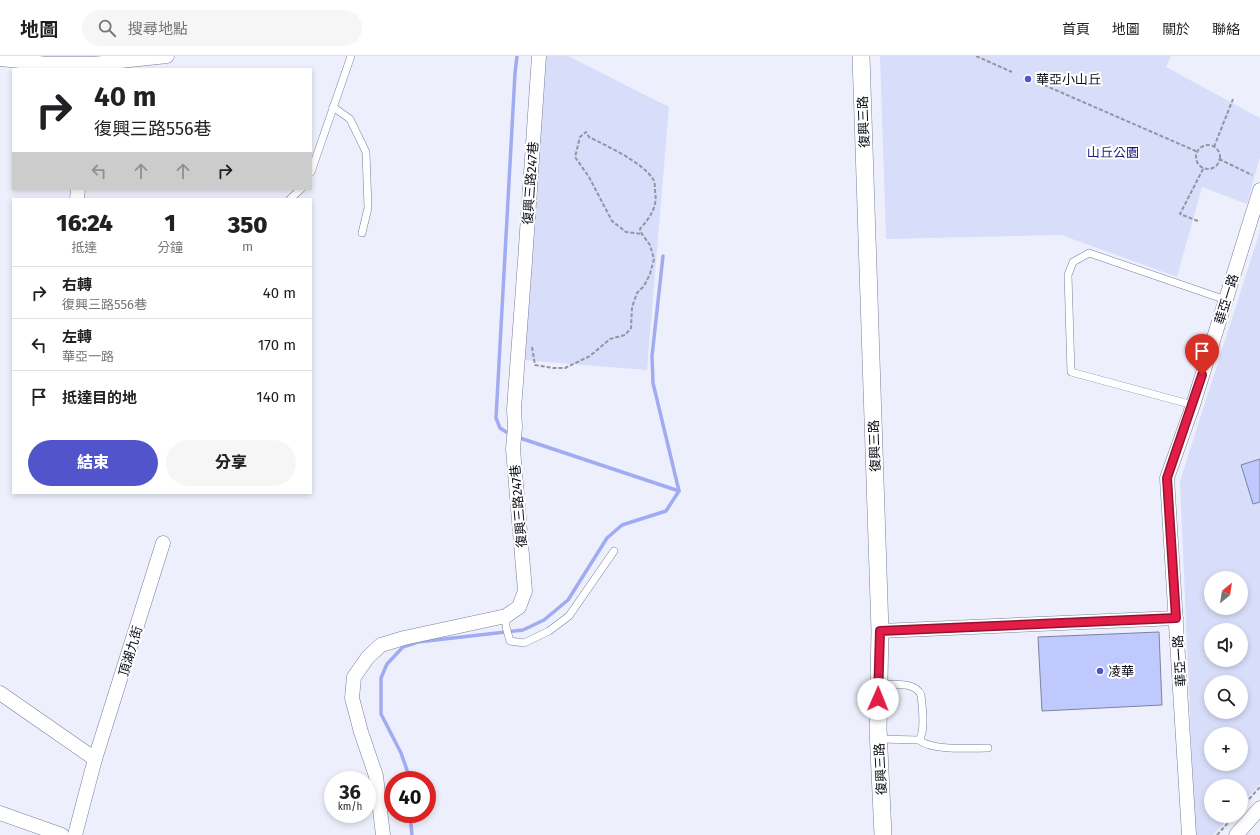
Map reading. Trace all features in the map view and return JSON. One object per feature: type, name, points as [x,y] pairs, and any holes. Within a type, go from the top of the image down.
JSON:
[{"type":"street","points":[[0,58],[48,64],[93,67],[167,56]]},
{"type":"street","name":"復興三路247巷","points":[[383,835],[376,776],[361,732],[352,698],[354,677],[368,657],[380,646],[404,638],[506,621],[519,607],[525,591],[513,449],[515,427],[514,409],[539,56]]},
{"type":"street","name":"復興三路","points":[[861,56],[880,631],[879,739],[883,835]]},
{"type":"street","name":"華亞一路","points":[[1189,835],[1167,478],[1193,405],[1260,190]]},
{"type":"street","name":"頂湖九街","points":[[75,835],[95,759],[163,543]]},
{"type":"street","points":[[880,631],[1176,618]]},
{"type":"street","points":[[0,693],[95,759]]},
{"type":"street","points":[[1236,835],[1260,808]]},
{"type":"street","points":[[0,813],[62,835]]},
{"type":"lane","points":[[312,169],[351,56]]},
{"type":"lane","points":[[333,107],[350,119],[366,152],[368,208],[362,233]]},
{"type":"lane","points":[[291,198],[300,190]]},
{"type":"lane","points":[[1193,405],[1071,372],[1068,275],[1073,262],[1089,253],[1226,300]]},
{"type":"lane","points":[[506,621],[510,641],[524,643],[549,630],[569,616],[614,551]]},
{"type":"lane","points":[[879,684],[912,686],[919,690],[921,695],[923,730],[919,740]]},
{"type":"lane","points":[[879,739],[919,740],[928,746],[938,747],[988,748]]},
{"type":"path","points":[[976,56],[1012,72]]},
{"type":"path","points":[[1044,85],[1198,152]]},
{"type":"path","points":[[1214,147],[1232,99]]},
{"type":"path","points":[[532,344],[535,365],[565,368],[590,356],[610,339],[626,335],[631,328],[632,307],[637,293],[644,286],[650,274],[654,259],[650,245],[640,229],[650,217],[656,205],[654,180],[628,158],[589,137],[586,132],[580,136],[576,157],[589,177],[612,220],[626,232],[642,234]]},
{"type":"path","points":[[1204,146],[1214,147],[1218,150],[1220,159],[1213,167],[1204,167],[1198,161],[1198,152],[1204,146]]},
{"type":"path","points":[[1220,159],[1252,175]]},
{"type":"path","points":[[1198,221],[1180,214],[1204,167]]},
{"type":"path","points":[[1248,800],[1260,787]]},
{"type":"path","points":[[1217,835],[1228,823]]},
{"type":"green space","points":[[543,56],[568,56],[669,107],[647,370],[522,360]]},
{"type":"green space","name":"山丘公園","points":[[880,56],[1171,56],[1166,67],[1260,118],[1260,157],[1247,204],[1202,187],[1177,277],[1061,235],[886,239]]},
{"type":"green space","points":[[1260,231],[1260,784],[1248,797],[1248,779],[1204,779],[1204,823],[1224,823],[1213,835],[1195,835],[1180,481]]},
{"type":"building","points":[[1260,459],[1260,502],[1253,504],[1241,465]]},
{"type":"building","name":"凌華","points":[[1159,632],[1162,705],[1042,711],[1038,637]]},
{"type":"waterway","points":[[511,435],[500,428],[496,418],[517,56]]},
{"type":"waterway","points":[[407,771],[401,753],[381,714],[381,678],[387,664],[403,647],[418,642],[523,630],[544,620],[568,600],[607,538],[622,525],[666,511],[679,491],[653,383],[652,356],[663,256]]},
{"type":"waterway","points":[[517,437],[679,491]]},
{"type":"waterway","points":[[411,823],[412,835]]},
{"type":"place","name":"華亞小山丘","points":[[1028,79]]},
{"type":"place","name":"凌華","points":[[1100,671]]},
{"type":"route","points":[[878,699],[880,631],[1176,618],[1167,478],[1202,375]]}]
